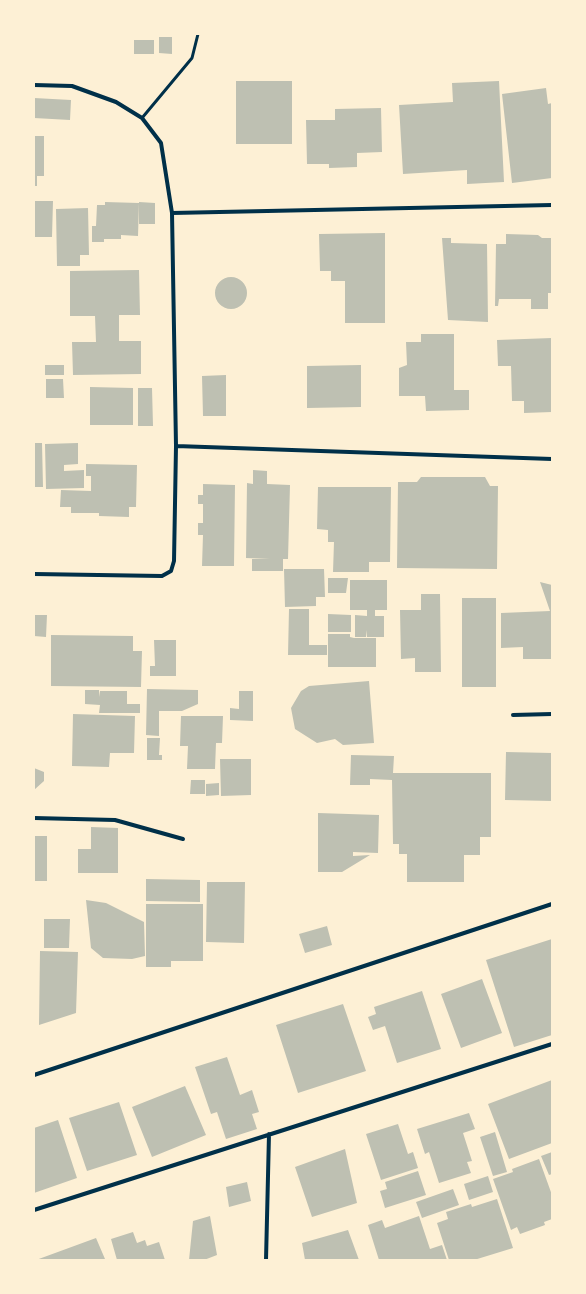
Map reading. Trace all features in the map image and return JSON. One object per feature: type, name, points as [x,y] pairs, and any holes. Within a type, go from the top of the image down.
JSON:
[{"type":"street","points":[[34,85],[72,86],[116,102],[142,118],[161,143],[172,213],[176,446],[174,561],[171,571],[162,576],[34,574]]},
{"type":"street","points":[[172,213],[552,206]]},
{"type":"street","points":[[176,446],[552,459]]},
{"type":"street","points":[[513,715],[552,714]]},
{"type":"street","points":[[34,818],[115,820],[183,839]]},
{"type":"street","points":[[34,1075],[552,904]]},
{"type":"street","points":[[34,1210],[552,1044]]},
{"type":"street","points":[[266,1260],[269,1134]]},
{"type":"lane","points":[[142,118],[192,58],[198,34]]},
{"type":"building","points":[[159,37],[172,37],[172,54],[159,53]]},
{"type":"building","points":[[134,40],[154,40],[154,54],[134,54]]},
{"type":"building","points":[[236,81],[292,81],[292,144],[236,144]]},
{"type":"building","points":[[499,81],[504,182],[467,184],[467,170],[403,174],[399,105],[453,102],[452,83]]},
{"type":"building","points":[[546,88],[548,104],[552,103],[552,178],[512,183],[502,94]]},
{"type":"building","points":[[34,98],[71,100],[70,120],[34,118]]},
{"type":"building","points":[[381,108],[382,152],[357,153],[357,167],[329,168],[329,164],[307,164],[306,120],[335,120],[335,109]]},
{"type":"building","points":[[34,136],[44,136],[44,176],[37,176],[37,186],[34,186]]},
{"type":"building","points":[[35,201],[53,201],[52,237],[34,237]]},
{"type":"building","points":[[105,202],[139,203],[138,236],[121,235],[121,239],[104,239],[104,242],[92,242],[92,226],[96,226],[97,205],[105,205]]},
{"type":"building","points":[[139,202],[155,203],[155,224],[139,224]]},
{"type":"building","points":[[88,208],[89,255],[80,255],[80,266],[57,266],[56,209]]},
{"type":"building","points":[[385,233],[385,323],[345,323],[345,281],[331,281],[331,271],[320,271],[319,234]]},
{"type":"building","points":[[506,234],[538,235],[542,238],[552,238],[552,293],[548,293],[548,309],[531,309],[531,299],[499,299],[498,306],[495,306],[496,244],[506,244]]},
{"type":"building","points":[[442,238],[451,238],[451,243],[487,244],[488,322],[448,320]]},
{"type":"building","points":[[139,270],[140,315],[119,315],[119,341],[141,341],[141,374],[73,375],[72,342],[96,342],[95,316],[70,316],[70,271]]},
{"type":"building","points":[[228,277],[234,277],[244,284],[247,293],[246,299],[240,306],[234,309],[228,309],[218,302],[215,296],[215,290],[222,280]]},
{"type":"building","points":[[421,334],[454,334],[454,390],[469,390],[469,410],[426,411],[425,396],[399,396],[399,368],[407,365],[406,342],[421,342]]},
{"type":"building","points":[[552,338],[552,412],[524,413],[524,401],[512,401],[511,366],[498,366],[497,340]]},
{"type":"building","points":[[45,365],[64,365],[64,375],[45,375]]},
{"type":"building","points":[[361,365],[361,407],[307,408],[307,366]]},
{"type":"building","points":[[226,375],[226,416],[203,416],[202,376]]},
{"type":"building","points":[[46,379],[63,379],[64,398],[46,398]]},
{"type":"building","points":[[90,387],[133,388],[133,425],[90,425]]},
{"type":"building","points":[[138,388],[152,388],[153,426],[138,426]]},
{"type":"building","points":[[34,443],[42,443],[43,487],[34,487]]},
{"type":"building","points":[[78,443],[78,464],[64,465],[64,471],[84,470],[84,488],[46,489],[45,444]]},
{"type":"building","points":[[86,464],[137,465],[136,507],[129,507],[129,517],[99,516],[99,513],[71,513],[71,507],[60,507],[61,490],[91,491],[91,476],[86,476]]},
{"type":"building","points":[[253,470],[267,471],[267,484],[290,485],[288,559],[283,559],[283,571],[252,571],[252,559],[270,559],[246,558],[247,483],[253,484]]},
{"type":"building","points":[[421,477],[485,477],[490,486],[498,486],[497,569],[397,568],[398,482],[417,482]]},
{"type":"building","points":[[203,484],[235,485],[234,566],[202,566],[203,535],[198,535],[198,523],[203,523],[203,504],[198,504],[198,495],[203,495]]},
{"type":"building","points":[[318,487],[391,487],[390,562],[369,562],[369,572],[333,572],[334,542],[328,542],[328,530],[317,529]]},
{"type":"building","points":[[284,569],[324,569],[325,597],[316,597],[316,606],[285,607]]},
{"type":"building","points":[[328,578],[348,578],[346,593],[328,593]]},
{"type":"building","points":[[350,580],[387,580],[387,610],[350,610]]},
{"type":"building","points":[[540,582],[552,585],[552,659],[523,659],[523,647],[501,648],[501,613],[550,611]]},
{"type":"building","points":[[421,594],[440,594],[441,672],[415,672],[415,658],[401,659],[400,610],[421,610]]},
{"type":"building","points":[[462,598],[496,598],[496,687],[462,687]]},
{"type":"building","points":[[289,609],[309,609],[309,645],[327,645],[327,655],[288,655]]},
{"type":"building","points":[[367,610],[375,610],[375,616],[384,616],[384,637],[367,637],[366,630],[366,637],[355,637],[355,615],[367,616]]},
{"type":"building","points":[[328,614],[351,615],[351,632],[328,632]]},
{"type":"building","points":[[34,615],[47,615],[46,637],[34,636]]},
{"type":"building","points":[[328,634],[350,634],[350,637],[354,638],[376,638],[376,667],[328,667]]},
{"type":"building","points":[[51,635],[133,636],[133,651],[142,651],[141,687],[51,686]]},
{"type":"building","points":[[154,640],[176,640],[176,676],[150,676],[150,666],[155,666]]},
{"type":"building","points":[[369,681],[374,743],[343,745],[335,739],[317,743],[295,729],[291,708],[301,691],[309,686]]},
{"type":"building","points":[[147,689],[198,690],[198,704],[182,711],[159,711],[159,736],[146,735]]},
{"type":"building","points":[[85,690],[99,690],[99,697],[100,691],[127,691],[127,704],[140,704],[140,713],[99,713],[100,705],[85,704]]},
{"type":"building","points":[[239,691],[253,691],[253,721],[230,720],[230,708],[239,709]]},
{"type":"building","points":[[73,714],[135,716],[134,753],[110,753],[109,767],[72,766]]},
{"type":"building","points":[[181,716],[223,716],[222,743],[216,743],[215,769],[187,769],[188,746],[180,746]]},
{"type":"building","points":[[147,738],[160,738],[159,755],[162,755],[162,760],[147,760]]},
{"type":"building","points":[[506,752],[552,753],[552,801],[505,800]]},
{"type":"building","points":[[351,755],[394,756],[393,773],[491,773],[491,837],[480,837],[480,855],[464,855],[464,882],[407,882],[407,854],[399,854],[399,844],[393,844],[392,780],[370,779],[370,785],[350,785]]},
{"type":"building","points":[[220,759],[251,759],[251,795],[221,796]]},
{"type":"building","points":[[34,768],[44,772],[44,781],[34,790]]},
{"type":"building","points":[[191,780],[205,780],[205,794],[190,794]]},
{"type":"building","points":[[219,783],[219,795],[206,796],[206,784]]},
{"type":"building","points":[[318,813],[379,815],[378,853],[353,852],[353,856],[370,855],[342,872],[318,872]]},
{"type":"building","points":[[91,827],[118,828],[118,873],[78,873],[78,849],[91,849]]},
{"type":"building","points":[[34,836],[47,836],[47,881],[34,881]]},
{"type":"building","points":[[146,879],[200,880],[200,902],[146,901]]},
{"type":"building","points":[[207,882],[245,882],[244,943],[206,942]]},
{"type":"building","points":[[86,900],[106,903],[144,922],[145,956],[132,959],[103,958],[91,948]]},
{"type":"building","points":[[146,904],[203,904],[203,961],[171,961],[171,967],[146,967]]},
{"type":"building","points":[[44,919],[70,919],[69,948],[44,948]]},
{"type":"building","points":[[327,926],[332,945],[305,953],[299,934]]},
{"type":"building","points":[[552,939],[552,1035],[514,1047],[486,960]]},
{"type":"building","points":[[40,951],[78,952],[76,1013],[39,1025]]},
{"type":"building","points":[[482,979],[502,1033],[461,1048],[441,994]]},
{"type":"building","points":[[422,991],[441,1049],[397,1063],[385,1026],[373,1030],[368,1017],[376,1014],[374,1007]]},
{"type":"building","points":[[343,1004],[366,1071],[298,1093],[276,1025]]},
{"type":"building","points":[[227,1057],[240,1095],[252,1090],[259,1112],[252,1114],[257,1129],[226,1139],[217,1112],[211,1114],[195,1067]]},
{"type":"building","points":[[552,1080],[552,1143],[509,1159],[488,1104]]},
{"type":"building","points":[[185,1086],[206,1135],[152,1157],[132,1107]]},
{"type":"building","points":[[119,1102],[137,1155],[87,1171],[69,1118]]},
{"type":"building","points":[[469,1113],[475,1129],[463,1133],[472,1161],[467,1162],[471,1173],[439,1183],[429,1152],[425,1154],[417,1129]]},
{"type":"building","points":[[58,1120],[77,1178],[34,1193],[34,1128]]},
{"type":"building","points":[[398,1124],[408,1154],[413,1152],[418,1168],[381,1180],[366,1134]]},
{"type":"building","points":[[495,1132],[507,1172],[493,1176],[480,1137]]},
{"type":"building","points":[[345,1149],[357,1203],[312,1217],[295,1167]]},
{"type":"building","points":[[552,1152],[552,1174],[549,1175],[541,1156]]},
{"type":"building","points":[[539,1159],[552,1195],[552,1219],[544,1222],[545,1225],[520,1234],[517,1227],[511,1230],[493,1179],[513,1172],[512,1169]]},
{"type":"building","points":[[418,1171],[426,1195],[385,1208],[380,1191],[387,1189],[385,1182]]},
{"type":"building","points":[[488,1176],[493,1192],[469,1200],[464,1184]]},
{"type":"building","points":[[247,1182],[251,1201],[229,1207],[226,1187]]},
{"type":"building","points":[[453,1189],[459,1205],[422,1218],[416,1202]]},
{"type":"building","points":[[497,1199],[513,1248],[474,1260],[449,1260],[437,1223],[448,1219],[446,1212],[471,1204],[472,1207]]},
{"type":"building","points":[[210,1216],[217,1255],[204,1260],[189,1260],[193,1221]]},
{"type":"building","points":[[419,1216],[430,1249],[442,1245],[447,1260],[379,1260],[368,1225],[382,1220],[385,1228]]},
{"type":"building","points":[[348,1230],[359,1260],[305,1260],[302,1243]]},
{"type":"building","points":[[133,1232],[137,1243],[145,1240],[147,1246],[159,1242],[165,1260],[117,1260],[111,1239]]},
{"type":"building","points":[[96,1238],[105,1259],[36,1260]]}]
